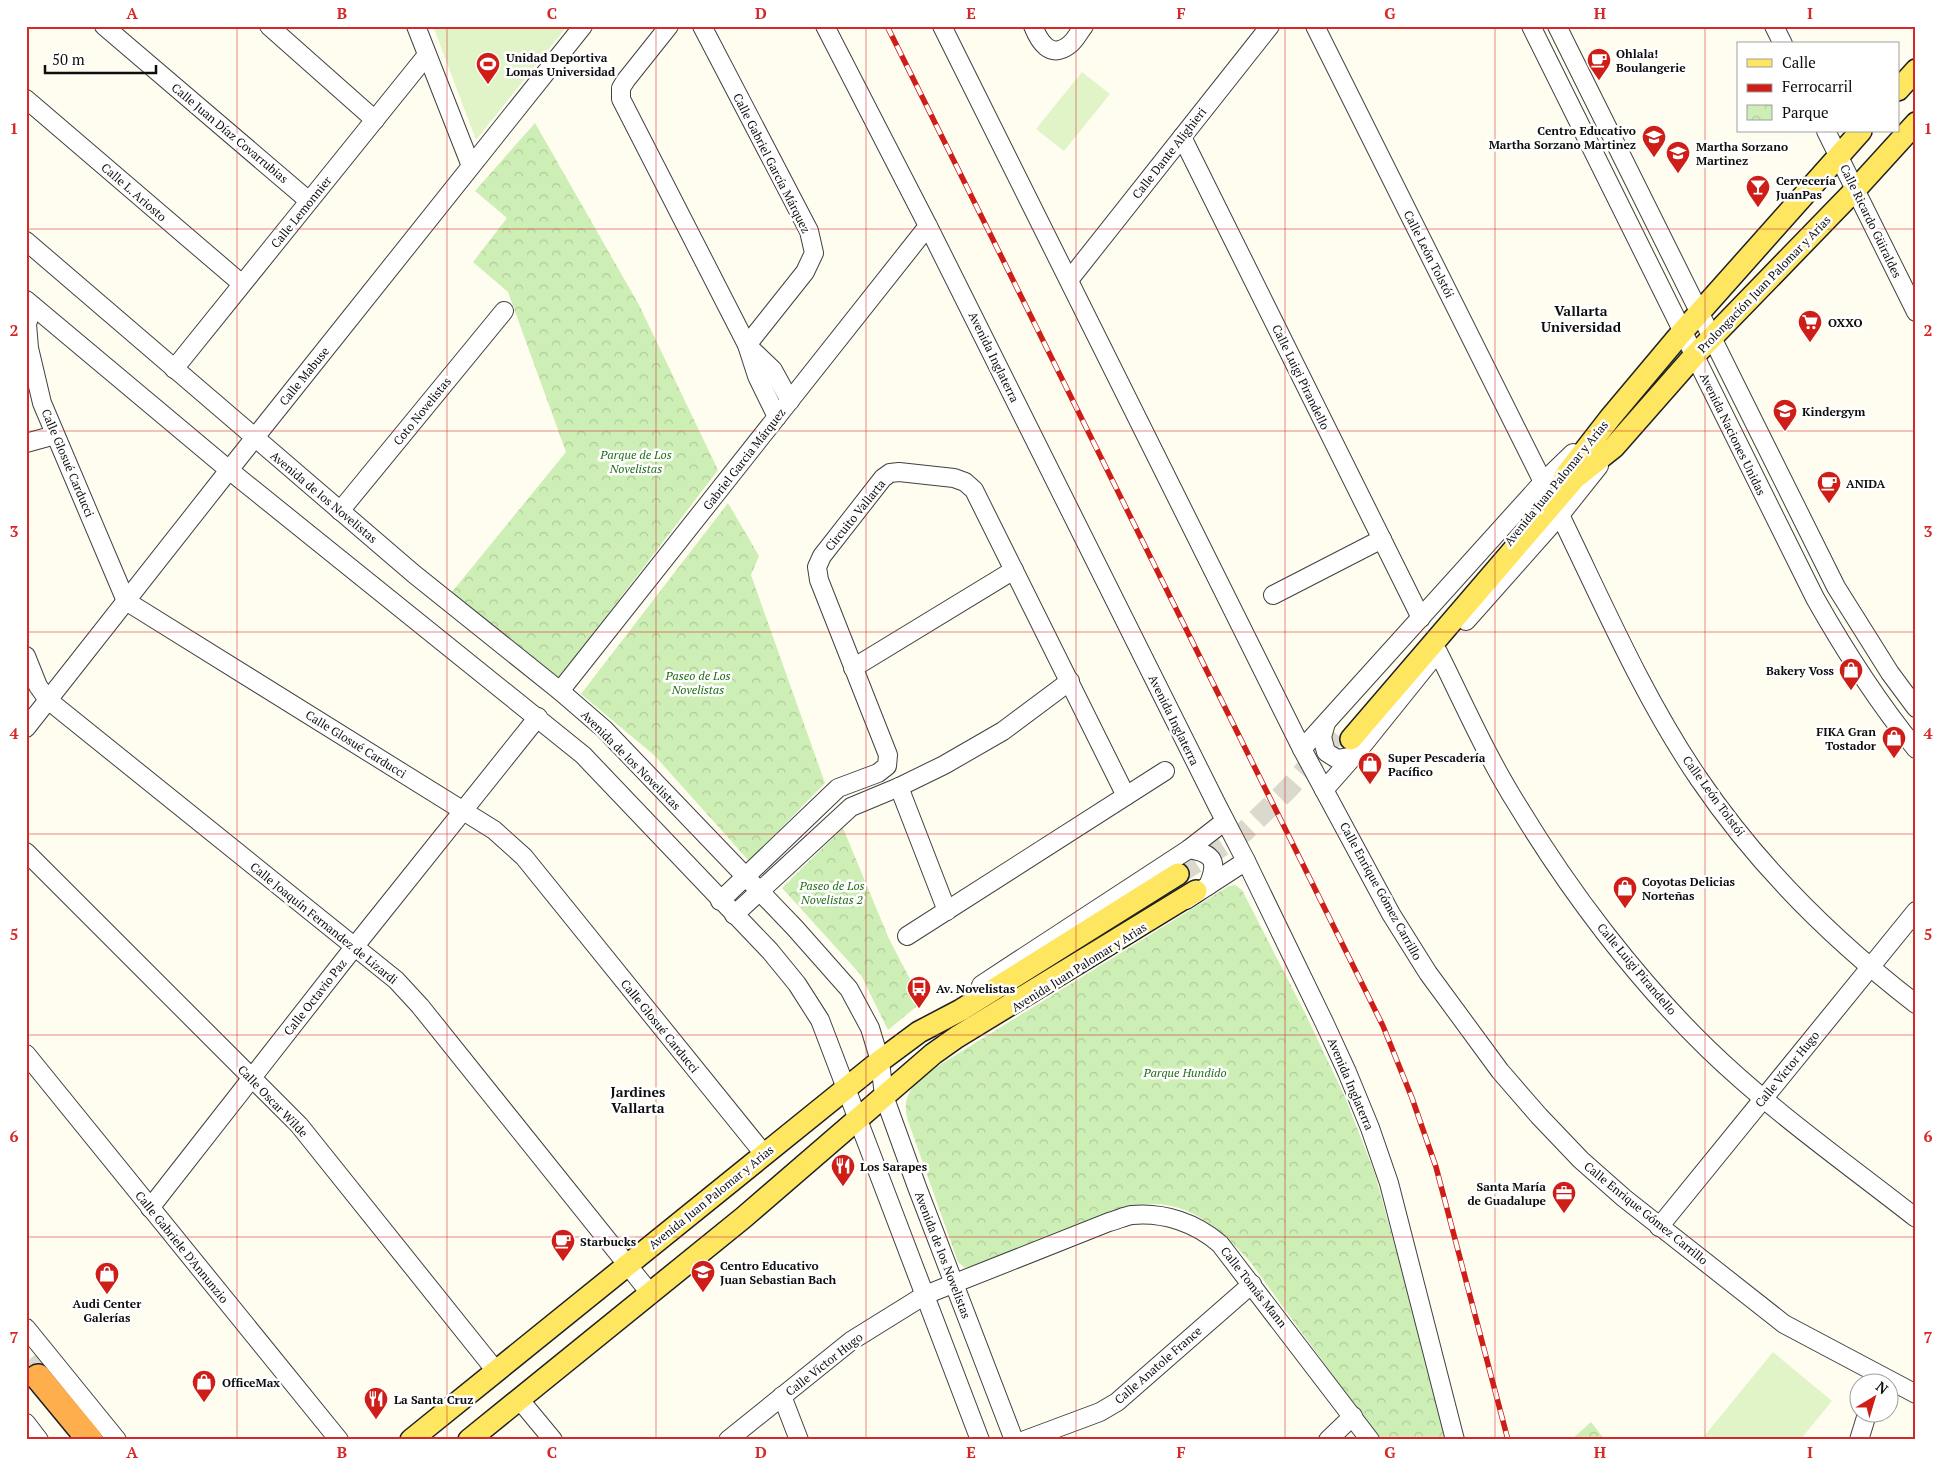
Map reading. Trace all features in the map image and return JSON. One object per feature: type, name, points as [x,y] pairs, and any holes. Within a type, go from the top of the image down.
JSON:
[{"type":"highway","points":[[32,1382],[69,1440]]},
{"type":"highway","points":[[32,1382],[90,1440]]},
{"type":"main road","points":[[1900,88],[1916,70]]},
{"type":"main road","name":"Prolongación Juan Palomar y Arias","points":[[1614,447],[1694,356],[1855,190],[1916,123]]},
{"type":"main road","name":"Prolongación Juan Palomar y Arias","points":[[1610,418],[1683,332],[1860,132]]},
{"type":"main road","name":"Avenida Juan Palomar y Arias","points":[[1344,736],[1558,484],[1610,418]]},
{"type":"main road","name":"Avenida Juan Palomar y Arias","points":[[1344,736],[1575,478],[1614,447]]},
{"type":"main road","name":"Avenida Juan Palomar y Arias","points":[[411,1440],[846,1088],[919,1032],[961,1010],[1178,874]]},
{"type":"main road","name":"Avenida Juan Palomar y Arias","points":[[469,1440],[743,1218],[933,1054],[957,1037],[1202,889]]},
{"type":"street","name":"Calle Juan Díaz Covarrubias","points":[[104,26],[309,201]]},
{"type":"street","points":[[268,26],[375,120]]},
{"type":"street","points":[[416,26],[471,166]]},
{"type":"street","points":[[669,26],[626,80],[621,88],[621,99],[747,345],[757,376],[777,417]]},
{"type":"street","name":"Calle Gabriel García Márquez","points":[[702,26],[809,231],[814,253],[805,272],[747,345]]},
{"type":"street","name":"Avenida Inglaterra","points":[[825,26],[928,226],[1246,861],[1348,1072],[1370,1128],[1388,1184],[1455,1440]]},
{"type":"street","points":[[942,26],[1324,790]]},
{"type":"street","points":[[1033,26],[1043,45],[1050,49],[1058,50],[1069,45],[1084,26]]},
{"type":"street","name":"Calle Dante Alighieri","points":[[1069,280],[1270,26]]},
{"type":"street","name":"Calle León Tolstói","points":[[1315,26],[1543,482]]},
{"type":"street","name":"Avenida Naciones Unidas","points":[[1531,26],[1815,598],[1845,652],[1890,717],[1916,749]]},
{"type":"street","name":"Avenida Naciones Unidas","points":[[1557,26],[1836,587],[1885,666],[1916,708]]},
{"type":"street","points":[[1774,26],[1782,42]]},
{"type":"street","name":"Calle Mabuse","points":[[26,728],[581,27]]},
{"type":"street","name":"Calle Lemonnier","points":[[174,368],[427,55]]},
{"type":"street","name":"Calle L. Ariosto","points":[[26,99],[242,284]]},
{"type":"street","name":"Calle Ricardo Güiraldes","points":[[1826,132],[1916,312]]},
{"type":"street","name":"Calle Luigi Pirandello","points":[[1182,137],[1421,618]]},
{"type":"street","name":"Gabriel Garcia Márquez","points":[[560,691],[928,226]]},
{"type":"street","name":"Avenida de los Novelistas","points":[[26,241],[414,574],[560,691],[604,729],[813,948],[849,989],[870,1028],[880,1061],[884,1096],[1014,1440]]},
{"type":"street","points":[[30,303],[229,470],[583,755],[734,916],[770,951],[797,984],[820,1020],[980,1440]]},
{"type":"street","name":"Calle Glosué Carducci","points":[[30,303],[28,324],[29,348],[42,403],[126,601],[494,830],[524,857],[764,1154]]},
{"type":"street","name":"Coto Novelistas","points":[[340,511],[504,312]]},
{"type":"street","points":[[747,345],[774,370],[790,401]]},
{"type":"street","name":"Avenida Juan Palomar y Arias","points":[[1324,790],[1344,736],[1421,618],[1543,482],[1610,418]]},
{"type":"street","points":[[26,443],[55,435]]},
{"type":"street","name":"Avenida Juan Palomar y Arias","points":[[1302,749],[1344,736],[1438,652],[1560,515],[1614,447]]},
{"type":"street","name":"Circuito Vallarta","points":[[720,901],[838,788],[878,773],[887,766],[888,755],[819,580],[817,567],[822,556],[883,478],[890,473],[899,472],[954,478],[965,482],[974,490],[1126,796]]},
{"type":"street","name":"Calle León Tolstói","points":[[1560,515],[1650,699],[1699,779],[1751,848],[1801,903],[1869,968],[1916,1004]]},
{"type":"street","points":[[1273,595],[1382,539]]},
{"type":"street","points":[[853,668],[1014,570]]},
{"type":"street","name":"Calle Luigi Pirandello","points":[[1438,652],[1517,806],[1586,906],[1634,967],[1679,1019],[1726,1066],[1763,1099],[1916,1218]]},
{"type":"street","name":"Calle Joaquín Fernandez de Lizardi","points":[[26,656],[38,686],[48,700],[396,980],[420,1006],[650,1293]]},
{"type":"street","points":[[734,916],[851,807],[899,787],[944,765],[1003,731],[1070,681]]},
{"type":"street","name":"Calle Octavio Paz","points":[[150,1208],[355,946],[538,717]]},
{"type":"street","points":[[907,936],[1166,771]]},
{"type":"street","points":[[899,787],[947,910]]},
{"type":"street","name":"Calle Enrique Gómez Carrillo","points":[[1324,790],[1391,914],[1422,965],[1500,1071],[1581,1160],[1659,1227],[1784,1324],[1869,1374]]},
{"type":"street","name":"Avenida Juan Palomar y Arias","points":[[919,1032],[976,989],[1189,848],[1225,821]]},
{"type":"street","points":[[1189,848],[1202,851],[1213,863],[1214,871],[1202,889]]},
{"type":"street","name":"Calle Oscar Wilde","points":[[26,852],[299,1125],[496,1371]]},
{"type":"street","name":"Avenida Juan Palomar y Arias","points":[[1202,889],[1246,861]]},
{"type":"street","name":"Calle Víctor Hugo","points":[[1659,1227],[1916,911]]},
{"type":"street","name":"Calle Gabriele D'Annunzio","points":[[26,1054],[339,1440]]},
{"type":"street","name":"Calle Tomás Mann","points":[[925,1295],[1109,1222],[1130,1216],[1146,1215],[1178,1220],[1210,1235],[1229,1254],[1354,1416],[1370,1440]]},
{"type":"street","name":"Calle Anatole France","points":[[1026,1440],[1100,1412],[1117,1402],[1252,1284]]},
{"type":"street","name":"Calle Víctor Hugo","points":[[728,1440],[851,1341],[925,1295]]},
{"type":"street","points":[[26,1328],[117,1440]]},
{"type":"street","points":[[26,1348],[46,1353]]},
{"type":"street","name":"Calle Enrique Gómez Carrillo","points":[[1900,1388],[1916,1394]]},
{"type":"street","points":[[782,1396],[799,1440]]},
{"type":"street","points":[[519,1399],[552,1440]]},
{"type":"street","points":[[1328,1440],[1354,1416]]},
{"type":"street","points":[[26,1424],[39,1440]]},
{"type":"street","points":[[1859,1440],[1864,1424]]},
{"type":"green space","name":"Unidad Deportiva Lomas Universidad","points":[[433,26],[562,26],[564,30],[476,140]]},
{"type":"green space","points":[[1082,72],[1110,94],[1064,151],[1036,129]]},
{"type":"green space","name":"Parque de Los Novelistas","points":[[535,123],[639,305],[718,470],[559,678],[452,592],[566,452],[508,292],[473,262],[507,218],[475,191]]},
{"type":"green space","name":"Paseo de Los Novelistas","points":[[728,503],[759,556],[751,575],[825,783],[749,861],[655,756],[581,694]]},
{"type":"green space","name":"Paseo de Los Novelistas 2","points":[[843,828],[889,939],[922,1002],[888,1030],[861,975],[782,888]]},
{"type":"green space","name":"Parque Hundido","points":[[1235,885],[1242,890],[1306,1015],[1345,1097],[1375,1174],[1445,1440],[1380,1440],[1251,1263],[1220,1232],[1196,1215],[1183,1209],[1169,1205],[1154,1204],[1133,1206],[1112,1212],[970,1267],[965,1268],[958,1262],[907,1118],[906,1103],[910,1091],[930,1071],[1229,886]]},
{"type":"green space","points":[[1773,1352],[1832,1401],[1800,1440],[1701,1440]]},
{"type":"green space","points":[[1591,1422],[1605,1440],[1571,1440]]},
{"type":"tunnel","points":[[1178,874],[1244,832],[1289,788],[1343,727]]},
{"type":"tunnel","points":[[26,1362],[38,1377]]},
{"type":"railway","points":[[887,26],[1383,1026],[1412,1098],[1436,1167],[1508,1440]]},
{"type":"place","name":"Ohlala! Boulangerie","points":[[1599,81]]},
{"type":"place","name":"Unidad Deportiva Lomas Universidad","points":[[488,85]]},
{"type":"place","name":"Centro Educativo Martha Sorzano Martinez","points":[[1654,158]]},
{"type":"place","name":"Martha Sorzano Martinez","points":[[1678,174]]},
{"type":"place","name":"Cervecería JuanPas","points":[[1758,208]]},
{"type":"place","name":"OXXO","points":[[1810,343]]},
{"type":"place","name":"Kindergym","points":[[1785,432]]},
{"type":"place","name":"ANIDA","points":[[1829,504]]},
{"type":"place","name":"Bakery Voss","points":[[1851,691]]},
{"type":"place","name":"FIKA Gran Tostador","points":[[1894,759]]},
{"type":"place","name":"Super Pescadería Pacífico","points":[[1370,785]]},
{"type":"place","name":"Coyotas Delicias Norteñas","points":[[1625,909]]},
{"type":"place","name":"Av. Novelistas","points":[[919,1009]]},
{"type":"place","name":"Los Sarapes","points":[[843,1187]]},
{"type":"place","name":"Santa María de Guadalupe","points":[[1564,1214]]},
{"type":"place","name":"Starbucks","points":[[563,1262]]},
{"type":"place","name":"Centro Educativo Juan Sebastian Bach","points":[[703,1293]]},
{"type":"place","name":"Audi Center Galerías","points":[[107,1295]]},
{"type":"place","name":"OfficeMax","points":[[204,1403]]},
{"type":"place","name":"La Santa Cruz","points":[[376,1420]]},
{"type":"district","name":"Vallarta Universidad","points":[[1581,318]]},
{"type":"district","name":"Jardines Vallarta","points":[[638,1100]]}]
